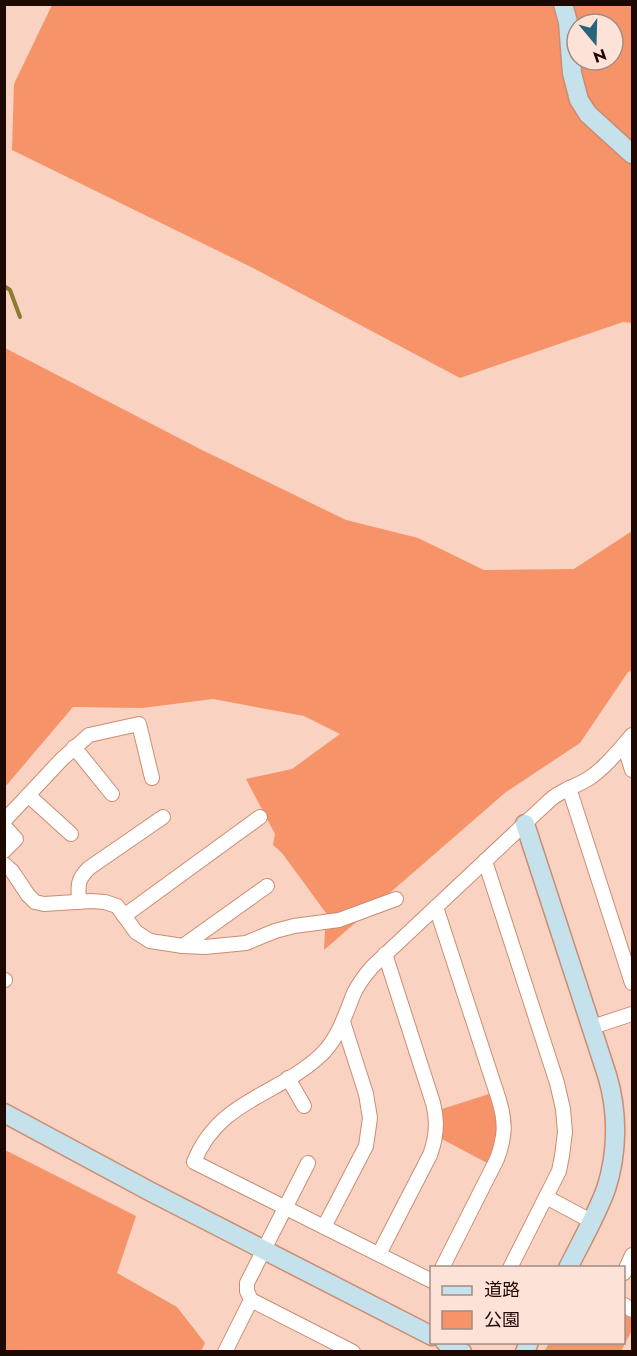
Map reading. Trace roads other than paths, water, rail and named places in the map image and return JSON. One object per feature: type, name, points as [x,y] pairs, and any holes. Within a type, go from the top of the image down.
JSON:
[{"type":"street","points":[[563,4],[568,22],[572,73],[579,100],[588,114],[633,154]]},
{"type":"street","points":[[4,820],[74,747],[89,735],[139,724],[152,778]]},
{"type":"street","points":[[628,740],[633,770]]},
{"type":"street","points":[[430,1280],[194,1162],[204,1140],[224,1119],[237,1108],[305,1068],[323,1052],[332,1042],[343,1022],[362,979],[385,954],[555,795],[597,773],[628,740]]},
{"type":"street","points":[[74,747],[112,794]]},
{"type":"street","points":[[569,789],[627,946],[633,983]]},
{"type":"street","points":[[28,795],[70,834]]},
{"type":"street","points":[[80,902],[78,886],[81,876],[89,868],[163,817]]},
{"type":"street","points":[[124,916],[260,817]]},
{"type":"street","points":[[525,824],[592,1027],[610,1086],[615,1112],[613,1158],[609,1179],[601,1202],[569,1266]]},
{"type":"street","points":[[4,825],[16,839],[4,851]]},
{"type":"street","points":[[485,861],[557,1083],[565,1132],[559,1171],[511,1266]]},
{"type":"street","points":[[4,864],[35,902],[44,904],[105,902],[117,906],[136,932],[150,940],[183,946],[206,947],[246,943],[294,926],[339,920],[396,899]]},
{"type":"street","points":[[183,946],[267,886]]},
{"type":"street","points":[[436,907],[501,1106],[505,1130],[497,1159],[443,1266]]},
{"type":"street","points":[[379,1254],[430,1155],[435,1140],[436,1124],[433,1103],[385,954]]},
{"type":"street","points":[[592,1027],[633,1014]]},
{"type":"street","points":[[324,1227],[366,1146],[370,1118],[366,1094],[343,1022]]},
{"type":"street","points":[[288,1078],[304,1106]]},
{"type":"street","points":[[4,1113],[153,1193],[430,1335]]},
{"type":"street","points":[[308,1163],[247,1282],[247,1291],[251,1300],[328,1346],[353,1352]]},
{"type":"street","points":[[546,1197],[591,1221]]},
{"type":"street","points":[[625,1271],[633,1255]]},
{"type":"street","points":[[225,1352],[251,1300]]},
{"type":"street","points":[[448,1344],[462,1352]]},
{"type":"waterway","points":[[4,286],[10,290],[20,317]]}]
